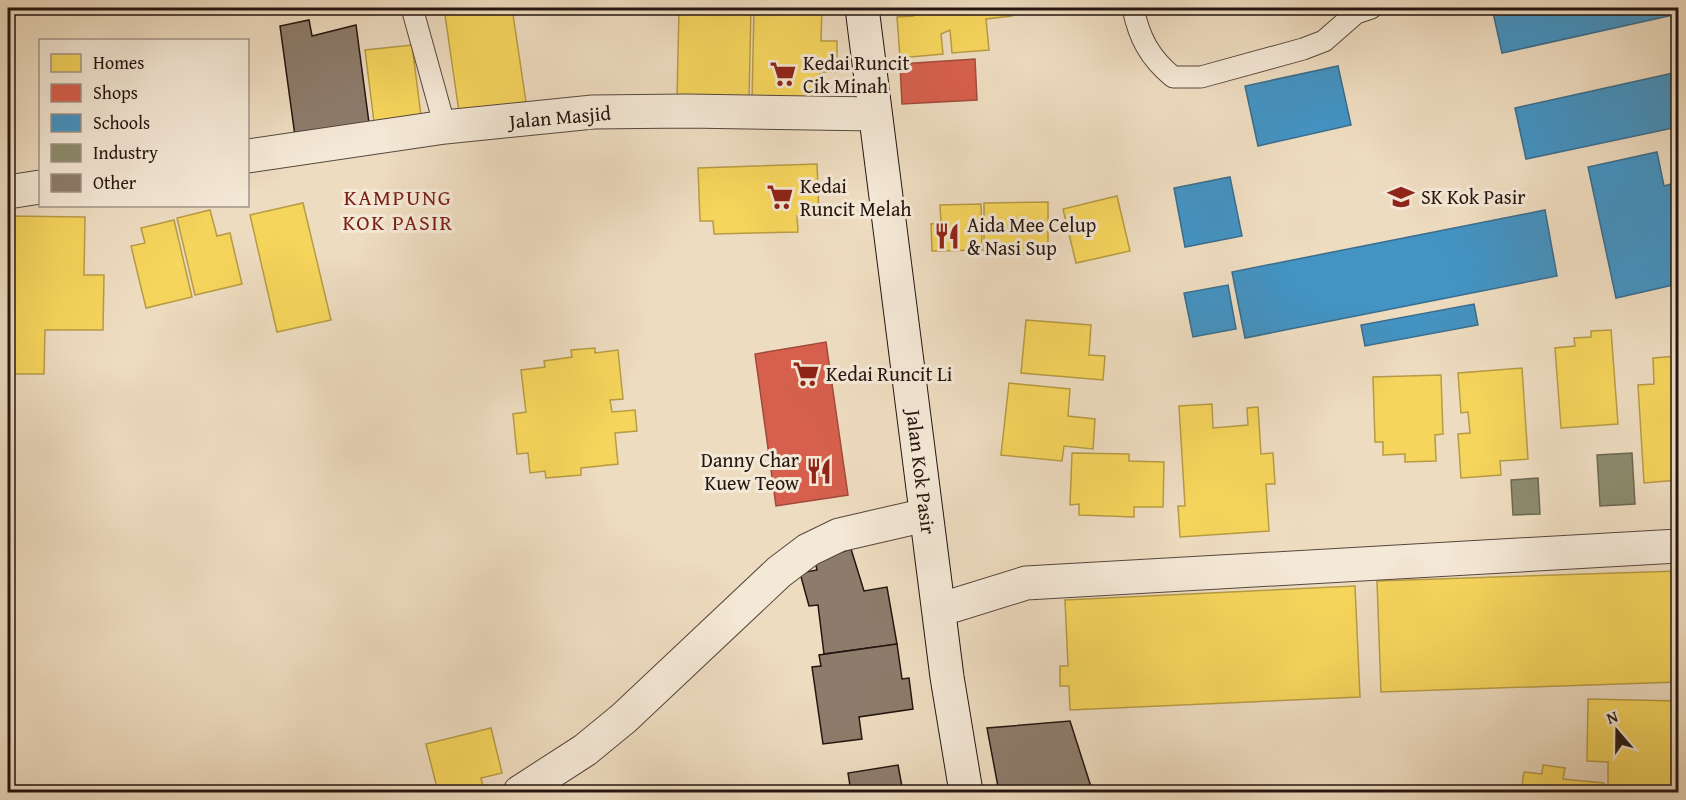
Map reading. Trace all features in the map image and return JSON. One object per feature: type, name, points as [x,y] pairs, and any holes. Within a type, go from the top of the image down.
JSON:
[{"type":"street","name":"Jalan Kok Pasir","points":[[862,8],[926,515],[966,792]]},
{"type":"street","name":"Jalan Masjid","points":[[249,156],[445,127],[593,112],[875,114]]},
{"type":"street","points":[[8,192],[39,187]]},
{"type":"street","points":[[520,792],[585,750],[624,718],[779,572],[808,550],[839,535],[926,515]]},
{"type":"street","points":[[939,610],[1026,583],[1678,546]]},
{"type":"lane","points":[[412,8],[445,127]]},
{"type":"lane","points":[[1133,8],[1143,42],[1158,65],[1173,77],[1201,77],[1303,49],[1324,41],[1356,13],[1371,8]]},
{"type":"building: Homes","points":[[444,8],[512,8],[526,102],[459,112]]},
{"type":"building: Homes","points":[[679,8],[751,8],[749,101],[677,100]]},
{"type":"building: Homes","points":[[754,8],[822,8],[821,41],[837,41],[837,72],[820,72],[819,103],[752,102]]},
{"type":"building: Homes","points":[[912,8],[1011,8],[1012,16],[986,19],[989,50],[952,53],[950,30],[941,34],[943,54],[900,58],[897,17],[913,16]]},
{"type":"building: Homes","points":[[412,45],[421,116],[374,122],[365,50]]},
{"type":"building: Homes","points":[[817,164],[819,215],[797,216],[798,232],[714,234],[713,221],[700,221],[698,168]]},
{"type":"building: Homes","points":[[1117,196],[1130,251],[1076,263],[1063,209]]},
{"type":"building: Homes","points":[[1048,202],[1048,255],[984,256],[984,203]]},
{"type":"building: Homes","points":[[303,203],[331,320],[277,332],[250,215]]},
{"type":"building: Homes","points":[[981,204],[982,250],[932,251],[931,224],[941,223],[940,205]]},
{"type":"building: Homes","points":[[210,210],[217,236],[230,233],[242,284],[195,295],[177,218]]},
{"type":"building: Homes","points":[[8,216],[85,217],[84,275],[104,275],[103,330],[45,330],[44,374],[8,374]]},
{"type":"building: Homes","points":[[174,220],[192,297],[146,308],[131,246],[145,243],[141,228]]},
{"type":"building: Homes","points":[[1026,320],[1091,325],[1089,355],[1105,356],[1103,380],[1021,373]]},
{"type":"building: Homes","points":[[1611,330],[1618,424],[1561,428],[1555,348],[1575,346],[1574,338],[1591,337],[1591,331]]},
{"type":"building: Homes","points":[[595,348],[595,353],[618,350],[623,399],[610,400],[612,412],[635,410],[637,431],[615,433],[618,464],[581,468],[581,475],[546,478],[545,471],[530,473],[528,453],[517,454],[513,414],[526,412],[521,370],[545,367],[544,361],[572,357],[571,350]]},
{"type":"building: Homes","points":[[1678,356],[1678,480],[1644,483],[1638,385],[1654,384],[1653,358]]},
{"type":"building: Homes","points":[[1522,368],[1528,459],[1500,461],[1501,475],[1461,478],[1458,434],[1470,433],[1468,412],[1461,413],[1458,373]]},
{"type":"building: Homes","points":[[1441,375],[1443,434],[1435,435],[1436,461],[1405,462],[1405,454],[1383,455],[1383,442],[1375,442],[1373,377]]},
{"type":"building: Homes","points":[[1009,383],[1070,389],[1068,416],[1095,419],[1093,449],[1064,446],[1062,461],[1001,455]]},
{"type":"building: Homes","points":[[1212,404],[1213,428],[1248,425],[1247,408],[1258,407],[1261,454],[1273,453],[1275,484],[1266,484],[1269,531],[1180,537],[1178,506],[1185,506],[1179,406]]},
{"type":"building: Homes","points":[[1072,453],[1129,454],[1129,461],[1164,462],[1163,507],[1134,507],[1134,517],[1079,515],[1079,504],[1070,505]]},
{"type":"building: Homes","points":[[1678,571],[1678,682],[1381,692],[1377,581]]},
{"type":"building: Homes","points":[[1355,586],[1360,697],[1070,710],[1069,686],[1060,686],[1060,666],[1068,666],[1065,600]]},
{"type":"building: Homes","points":[[1588,699],[1678,701],[1678,792],[1608,792],[1608,762],[1587,761]]},
{"type":"building: Homes","points":[[491,728],[502,773],[481,778],[484,792],[438,792],[426,744]]},
{"type":"building: Homes","points":[[1543,765],[1565,768],[1563,779],[1604,783],[1603,792],[1521,792],[1524,772],[1542,774]]},
{"type":"building: Shops","points":[[975,59],[977,100],[902,104],[900,64]]},
{"type":"building: Shops","points":[[826,342],[848,495],[776,506],[755,354]]},
{"type":"building: Schools","points":[[1492,8],[1678,8],[1678,14],[1502,53]]},
{"type":"building: Schools","points":[[1338,66],[1351,125],[1258,146],[1245,86]]},
{"type":"building: Schools","points":[[1678,72],[1678,127],[1526,159],[1515,108]]},
{"type":"building: Schools","points":[[1657,152],[1664,186],[1678,182],[1678,284],[1616,298],[1588,167]]},
{"type":"building: Schools","points":[[1230,177],[1242,236],[1185,247],[1174,188]]},
{"type":"building: Schools","points":[[1545,210],[1557,276],[1245,338],[1232,272]]},
{"type":"building: Schools","points":[[1228,285],[1236,329],[1193,337],[1184,293]]},
{"type":"building: Schools","points":[[1474,304],[1478,325],[1365,346],[1361,325]]},
{"type":"building: Industry","points":[[1632,453],[1635,504],[1600,506],[1597,455]]},
{"type":"building: Industry","points":[[1538,478],[1540,514],[1513,515],[1511,480]]},
{"type":"building: Other","points":[[309,20],[312,36],[356,25],[369,123],[295,136],[280,26]]},
{"type":"building: Other","points":[[851,549],[864,591],[887,587],[897,644],[824,654],[818,605],[809,606],[800,573],[817,570],[815,561]]},
{"type":"building: Other","points":[[897,644],[902,679],[909,678],[913,709],[859,717],[862,739],[823,744],[812,667],[821,666],[819,655]]},
{"type":"building: Other","points":[[1070,721],[1092,790],[999,792],[987,728]]},
{"type":"building: Other","points":[[898,765],[903,792],[851,792],[848,773]]},
{"type":"place","name":"Kedai Runcit Cik Minah","points":[[783,74]]},
{"type":"place","name":"Kedai Runcit Melah","points":[[780,197]]},
{"type":"place","name":"SK Kok Pasir","points":[[1401,197]]},
{"type":"place","name":"Aida Mee Celup & Nasi Sup","points":[[947,236]]},
{"type":"place","name":"Kedai Runcit Li","points":[[806,374]]},
{"type":"place","name":"Danny Char Kuew Teow","points":[[819,471]]},
{"type":"district","name":"KAMPUNG KOK PASIR","points":[[398,210]]}]
